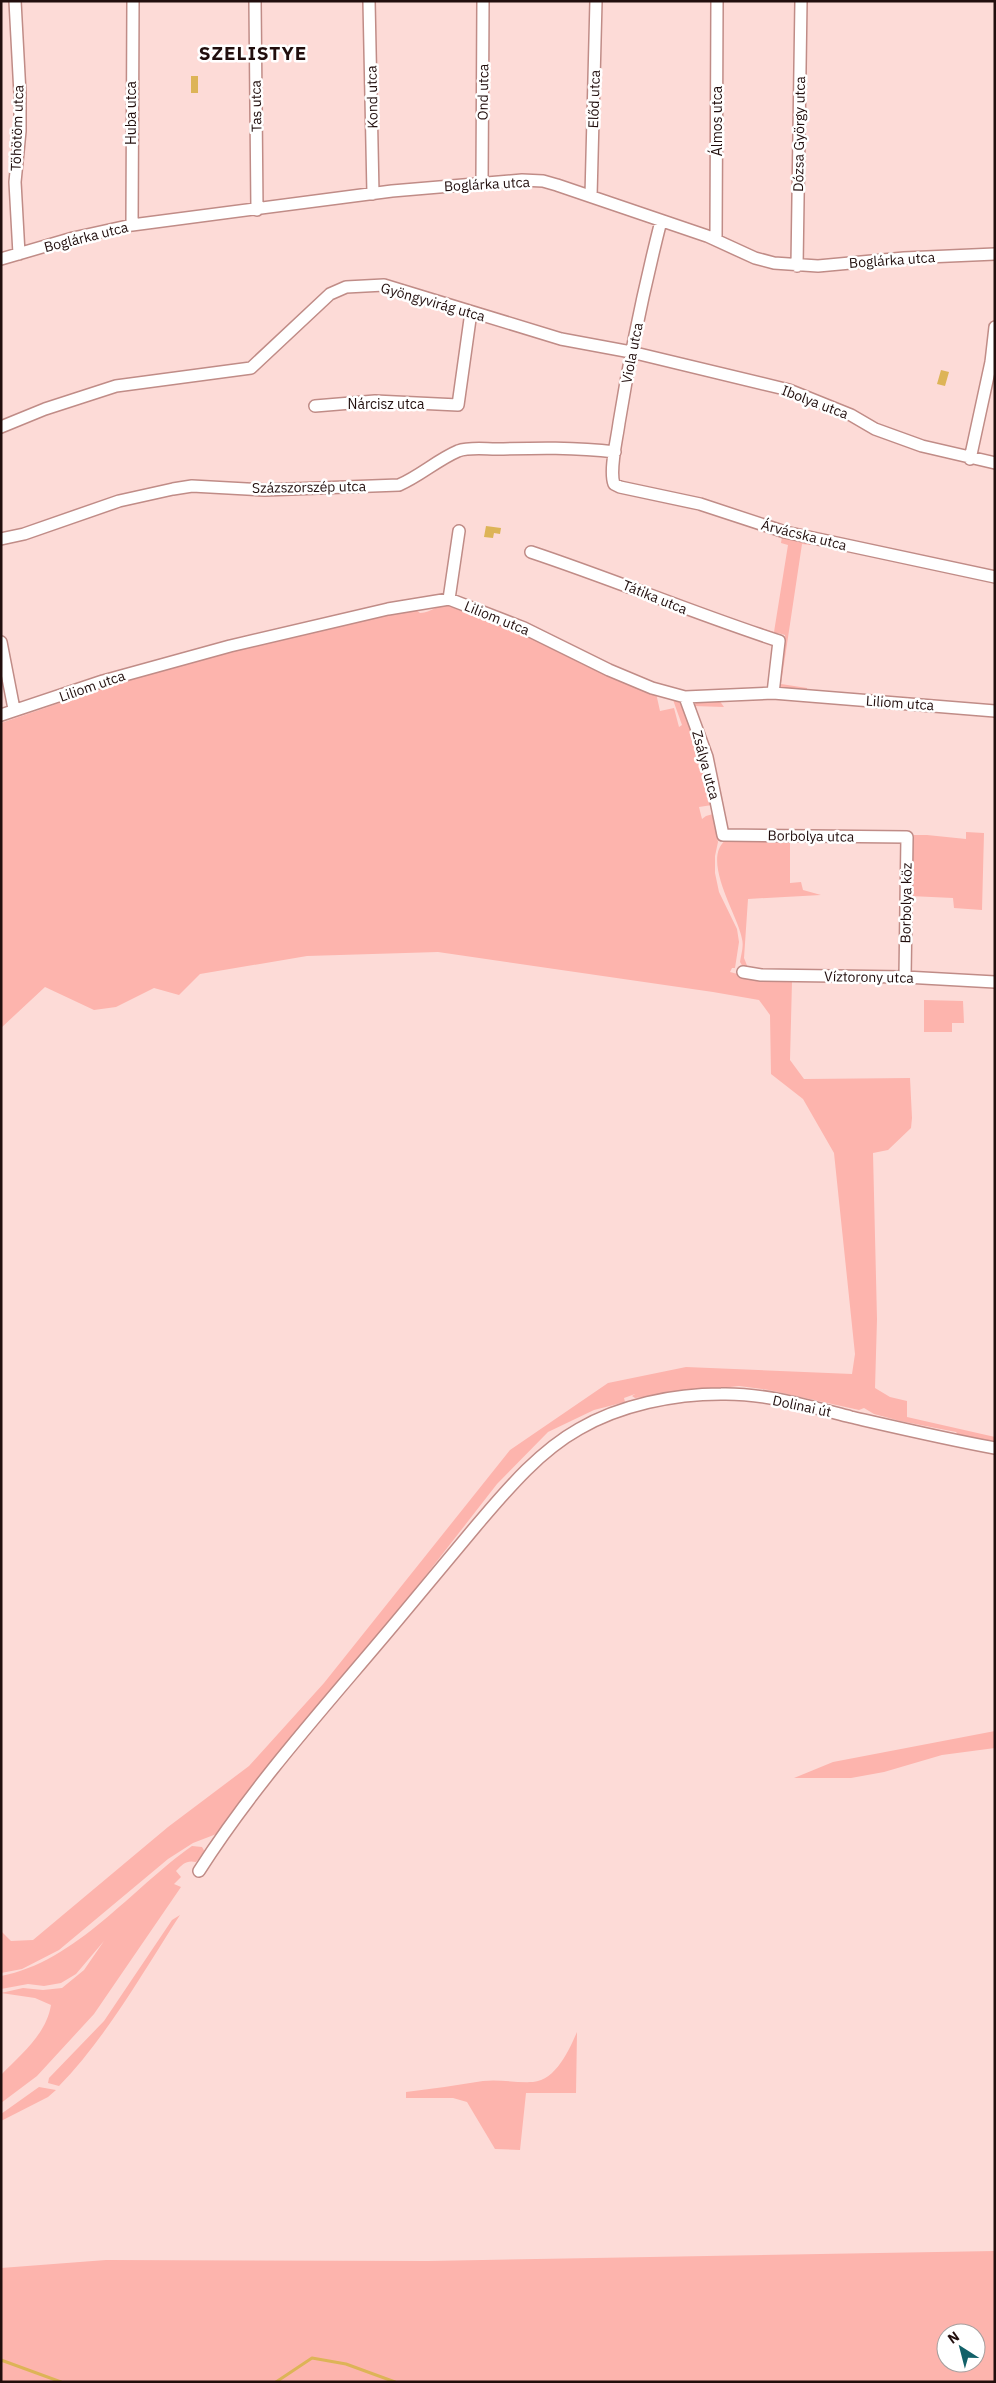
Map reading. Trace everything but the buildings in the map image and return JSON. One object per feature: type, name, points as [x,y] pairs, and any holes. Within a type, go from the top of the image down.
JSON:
[{"type":"street","name":"Töhötöm utca","points":[[15,1],[20,94],[20,132],[15,182],[18,254]]},
{"type":"street","name":"Huba utca","points":[[132,225],[133,1]]},
{"type":"street","name":"Tas utca","points":[[255,1],[257,210]]},
{"type":"street","name":"Kond utca","points":[[369,1],[373,194]]},
{"type":"street","name":"Ond utca","points":[[482,182],[483,1]]},
{"type":"street","name":"Előd utca","points":[[591,196],[596,1]]},
{"type":"street","name":"Álmos utca","points":[[716,240],[717,1]]},
{"type":"street","name":"Dózsa György utca","points":[[798,266],[801,1]]},
{"type":"street","name":"Boglárka utca","points":[[1,259],[132,225],[482,182],[543,181],[716,240],[755,258],[798,266],[818,266],[904,258],[995,254]]},
{"type":"street","name":"Viola utca","points":[[616,486],[612,478],[631,352],[661,221]]},
{"type":"street","name":"Gyöngyvirág utca","points":[[1,427],[44,409],[116,386],[251,368],[263,359],[330,294],[346,287],[384,285],[561,339],[631,352]]},
{"type":"street","name":"Nárcisz utca","points":[[315,406],[375,401],[458,406],[471,312]]},
{"type":"street","points":[[970,459],[991,362],[995,327]]},
{"type":"street","name":"Ibolya utca","points":[[631,352],[789,390],[851,415],[876,429],[922,446],[970,459],[995,463]]},
{"type":"street","name":"Százszorszép utca","points":[[1,539],[24,534],[119,501],[192,486],[265,490],[399,485],[414,479],[442,459],[465,449],[575,447],[615,452]]},
{"type":"street","name":"Árvácska utca","points":[[616,486],[700,504],[791,534],[995,577]]},
{"type":"street","points":[[449,599],[459,531]]},
{"type":"street","name":"Tátika utca","points":[[531,552],[615,580],[702,616],[779,642],[773,693]]},
{"type":"street","name":"Liliom utca","points":[[1,715],[14,709],[51,700],[129,673],[230,646],[388,609],[449,599],[524,628],[609,670],[652,688],[685,697],[726,697],[773,693],[995,710]]},
{"type":"street","points":[[1,642],[14,709]]},
{"type":"street","name":"Zsálya utca","points":[[685,697],[706,757],[723,835]]},
{"type":"street","name":"Borbolya utca","points":[[723,835],[900,837]]},
{"type":"street","name":"Borbolya köz","points":[[900,837],[907,837],[906,977]]},
{"type":"street","name":"Víztorony utca","points":[[743,972],[802,977],[906,977],[995,982]]},
{"type":"street","name":"Dolinai út","points":[[199,1871],[217,1843],[266,1778],[490,1510],[527,1470],[557,1443],[579,1429],[631,1407],[666,1399],[720,1394],[758,1396],[794,1403],[929,1436],[995,1448]]},
{"type":"shaded area","points":[[191,76],[198,76],[198,93],[191,93]]},
{"type":"shaded area","points":[[941,370],[949,372],[945,386],[937,384]]},
{"type":"shaded area","points":[[486,526],[501,528],[500,534],[494,533],[493,538],[484,537]]},
{"type":"shaded area","points":[[782,536],[811,543],[811,545],[802,544],[781,684],[807,688],[807,690],[780,688],[777,685],[785,635],[778,633],[774,636],[759,630],[759,627],[774,632],[788,545],[781,543]]},
{"type":"shaded area","points":[[449,603],[484,615],[656,693],[660,711],[674,708],[679,727],[682,725],[672,697],[680,698],[699,756],[703,756],[712,805],[699,807],[702,819],[713,814],[718,842],[715,856],[715,873],[719,892],[737,929],[739,942],[735,968],[732,968],[730,972],[753,978],[792,981],[790,1060],[804,1079],[910,1078],[911,1128],[888,1150],[873,1153],[877,1319],[875,1388],[890,1397],[907,1401],[907,1417],[995,1437],[995,1445],[960,1437],[956,1432],[874,1414],[864,1408],[859,1410],[769,1390],[739,1386],[635,1398],[632,1396],[635,1394],[624,1398],[625,1402],[594,1410],[548,1432],[497,1484],[402,1606],[297,1732],[219,1833],[193,1843],[168,1859],[59,1950],[22,1969],[1,1973],[1,1931],[11,1941],[33,1940],[168,1827],[249,1766],[324,1683],[510,1450],[608,1383],[686,1367],[852,1374],[855,1354],[834,1153],[803,1099],[771,1074],[770,1015],[759,1000],[438,952],[307,956],[200,974],[179,995],[154,988],[116,1007],[94,1010],[45,987],[1,1028],[1,723],[162,668],[214,653],[218,656],[221,652],[388,613],[416,610],[424,613]]},
{"type":"shaded area","points":[[719,700],[724,707],[693,706],[698,701]]},
{"type":"shaded area","points":[[966,832],[984,833],[982,910],[954,908],[953,898],[910,896],[913,835],[966,839]]},
{"type":"shaded area","points":[[790,837],[790,883],[801,882],[803,890],[821,895],[748,899],[744,958],[748,968],[743,967],[740,962],[743,948],[742,939],[719,874],[717,860],[719,849],[726,840]]},
{"type":"shaded area","points":[[924,1000],[963,1001],[964,1023],[952,1023],[952,1032],[924,1032]]},
{"type":"shaded area","points":[[995,1731],[995,1748],[942,1755],[884,1772],[851,1778],[794,1778],[833,1762]]},
{"type":"shaded area","points":[[192,1846],[202,1847],[205,1852],[196,1862],[185,1863],[176,1871],[181,1877],[174,1884],[181,1887],[94,2014],[37,2076],[1,2103],[1,2075],[38,2035],[44,2026],[51,2005],[35,1998],[1,1993],[23,1988],[43,1990],[62,1988],[84,1970],[104,1941],[76,1974],[61,1983],[44,1986],[28,1984],[1,1989],[1,1976],[28,1968],[54,1956],[79,1940]]},
{"type":"shaded area","points":[[180,1915],[93,2047],[59,2086],[48,2083],[49,2078],[104,2021],[172,1920]]},
{"type":"shaded area","points":[[577,2032],[576,2093],[526,2093],[520,2150],[495,2149],[467,2102],[453,2098],[406,2098],[406,2092],[483,2081],[533,2082],[541,2080],[561,2063]]},
{"type":"shaded area","points":[[39,2087],[56,2090],[48,2097],[1,2121],[1,2114]]},
{"type":"shaded area","points":[[995,2251],[995,2382],[1,2382],[1,2268],[106,2260],[428,2261]]},
{"type":"waterway","points":[[276,2382],[312,2358],[346,2364],[395,2382]]},
{"type":"waterway","points":[[1,2360],[61,2382]]},
{"type":"district","name":"SZELISTYE","points":[[253,53]]}]
